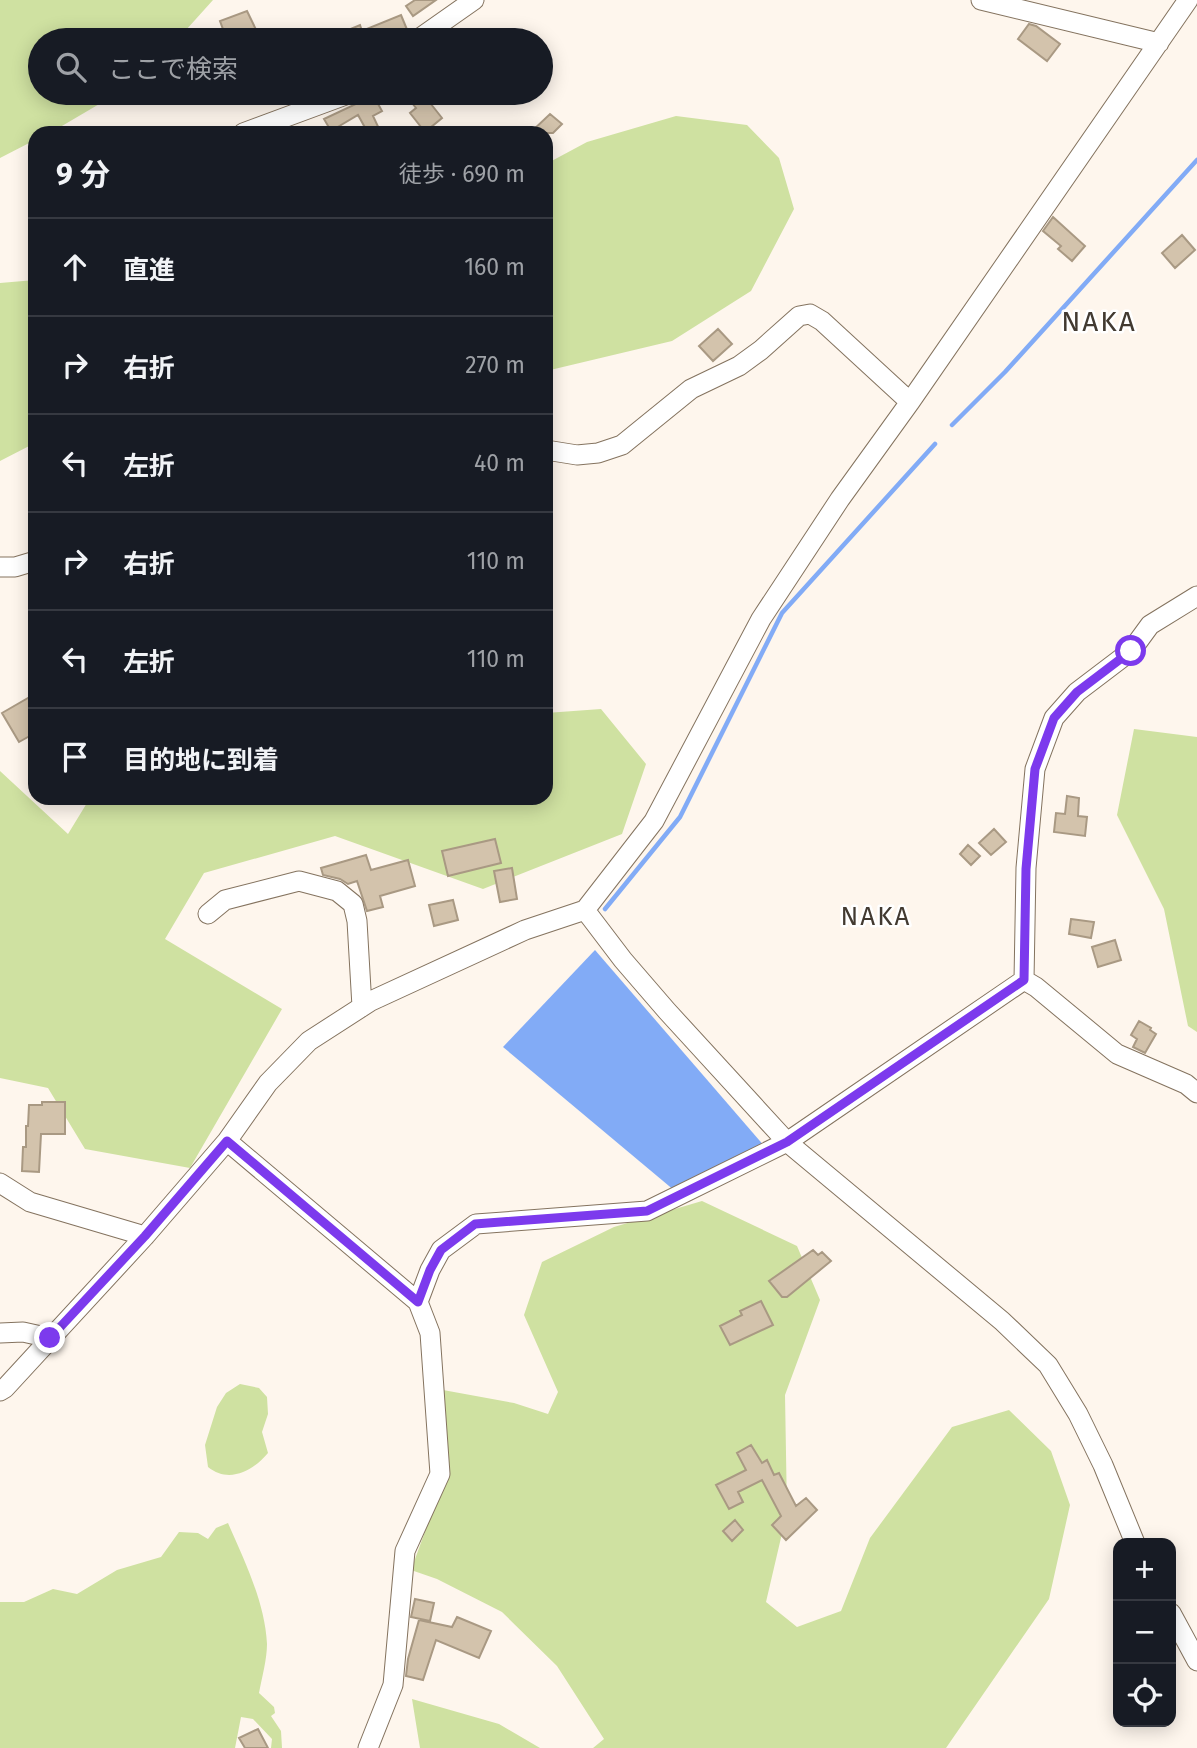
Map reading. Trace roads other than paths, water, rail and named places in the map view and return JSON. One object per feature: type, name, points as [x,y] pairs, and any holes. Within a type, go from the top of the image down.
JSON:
[{"type":"street","points":[[434,28],[474,0]]},
{"type":"street","points":[[981,0],[1159,43]]},
{"type":"street","points":[[0,1391],[145,1236],[227,1141],[268,1083],[309,1041],[362,1007],[525,930],[585,910],[654,821],[761,619],[840,499],[1188,0]]},
{"type":"street","points":[[262,126],[319,105]]},
{"type":"street","points":[[553,451],[577,455],[598,453],[622,445],[691,388],[739,366],[799,316],[810,314],[822,321],[910,402]]},
{"type":"street","points":[[0,567],[28,563]]},
{"type":"street","points":[[1024,980],[1026,869],[1035,769],[1054,718],[1077,692],[1131,651],[1150,625],[1197,596]]},
{"type":"street","points":[[208,914],[225,900],[299,881],[337,891],[353,904],[357,921],[362,1007]]},
{"type":"street","points":[[585,910],[667,1011],[787,1142],[1002,1321],[1048,1365],[1078,1414],[1133,1538]]},
{"type":"street","points":[[1024,980],[1117,1054],[1186,1084],[1197,1093]]},
{"type":"street","points":[[418,1302],[441,1250],[475,1224],[647,1211],[787,1142],[1024,980]]},
{"type":"street","points":[[227,1141],[418,1302],[430,1333],[440,1474],[405,1551],[393,1685],[368,1748]]},
{"type":"street","points":[[0,1184],[30,1202],[145,1236]]},
{"type":"street","points":[[0,1333],[23,1332],[50,1338]]},
{"type":"street","points":[[1176,1622],[1197,1661]]},
{"type":"water","points":[[595,950],[765,1147],[675,1191],[503,1047]]},
{"type":"waterway","points":[[952,425],[1005,372],[1197,160]]},
{"type":"waterway","points":[[605,909],[680,817],[782,613],[935,444]]},
{"type":"district","name":"NAKA","points":[[1099,321]]},
{"type":"district","name":"NAKA","points":[[876,916]]}]
